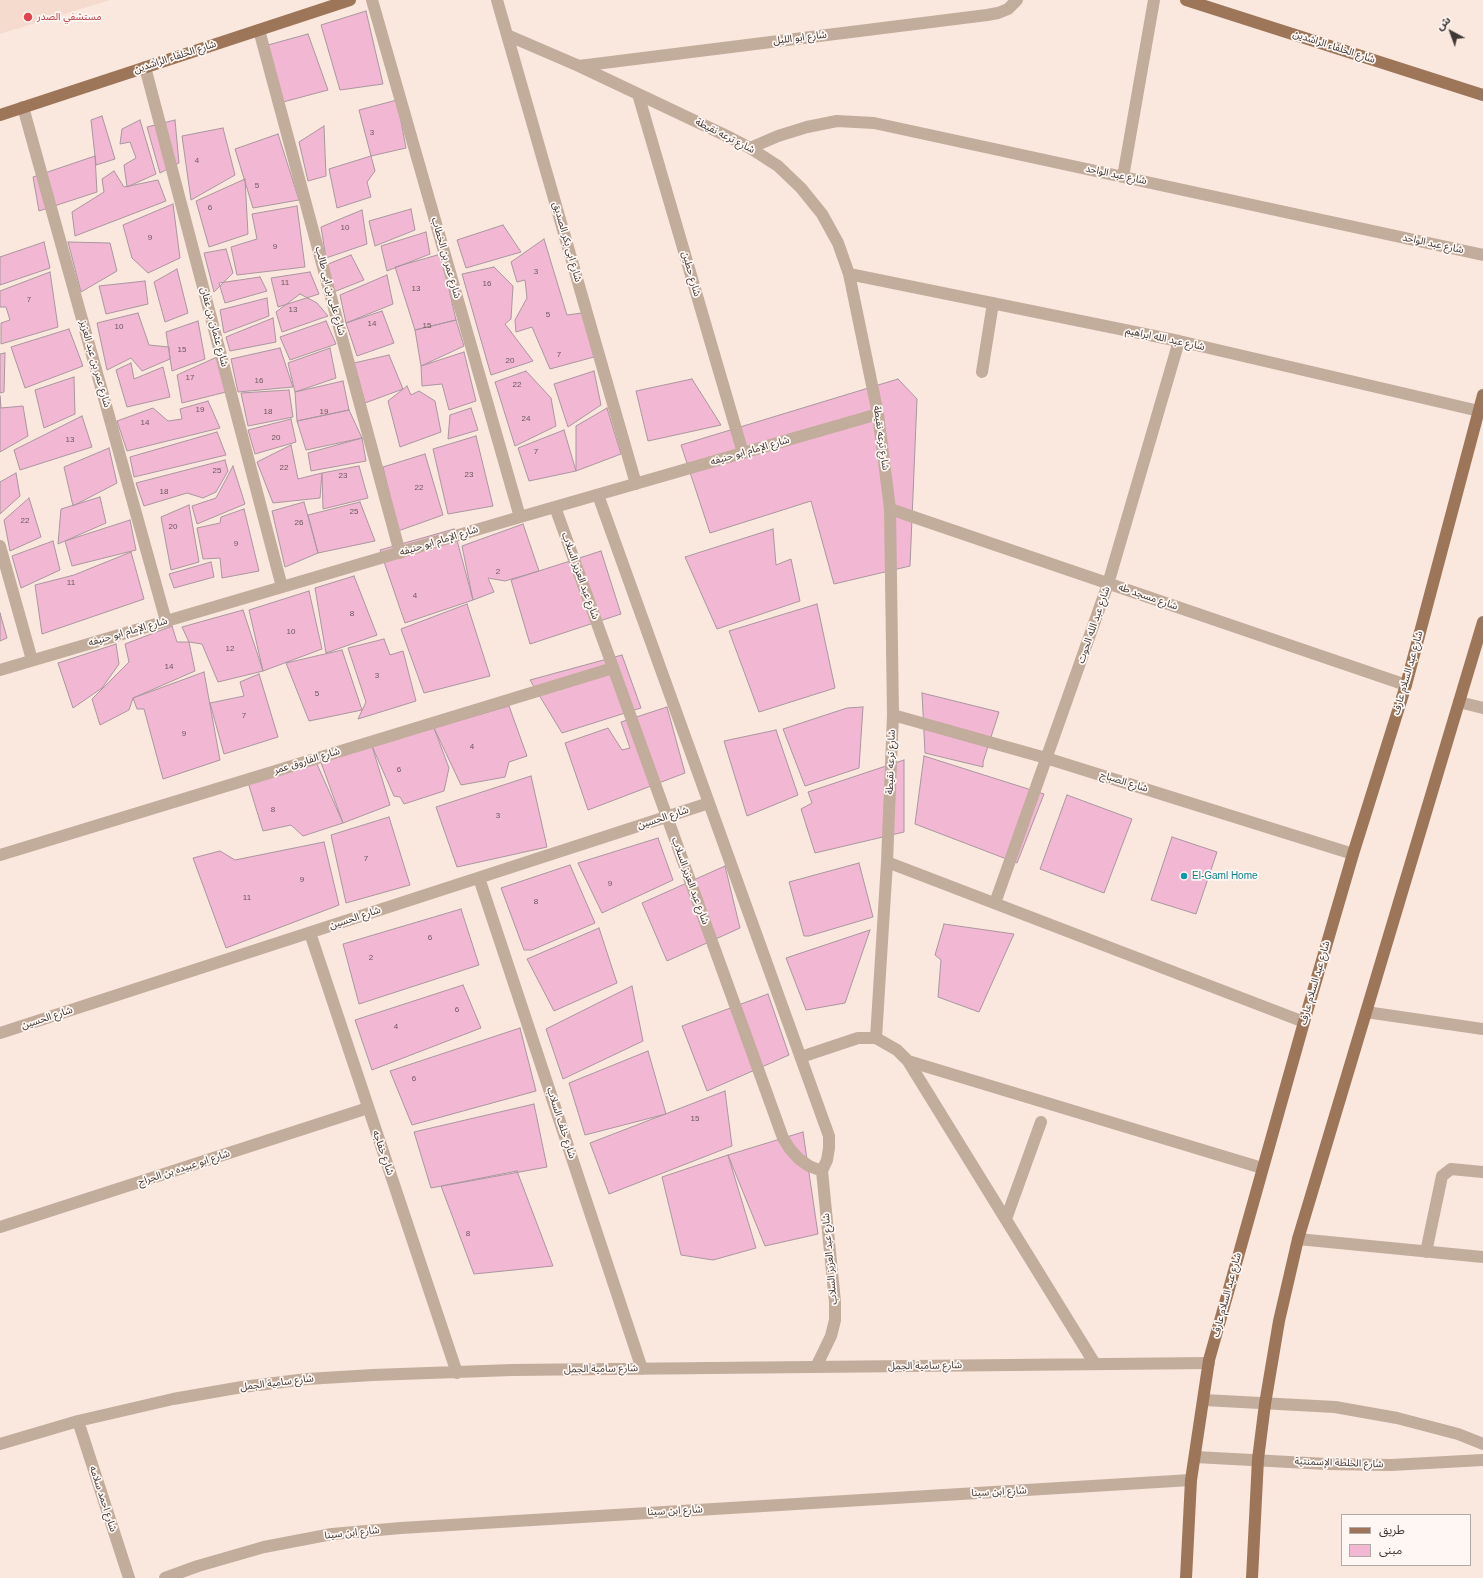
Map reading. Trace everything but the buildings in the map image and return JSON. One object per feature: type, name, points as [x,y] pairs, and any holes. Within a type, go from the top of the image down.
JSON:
[{"type":"main road","name":"شارع الخلفاء الراشدين","points":[[0,115],[350,0]]},
{"type":"main road","name":"شارع الخلفاء الراشدين","points":[[1186,0],[1483,95]]},
{"type":"main road","name":"شارع عبد السلام عارف","points":[[1186,1578],[1192,1480],[1209,1363],[1262,1168],[1304,1022],[1353,854],[1406,685],[1480,411],[1483,395]]},
{"type":"main road","points":[[1252,1578],[1258,1459],[1265,1404],[1279,1321],[1298,1239],[1483,622]]},
{"type":"street","name":"شارع عمر بن الخطاب","points":[[372,0],[520,517]]},
{"type":"street","name":"شارع ابى بكر الصديق","points":[[497,0],[636,484]]},
{"type":"street","name":"شارع ابو الليل","points":[[579,66],[998,13],[1008,9],[1017,0]]},
{"type":"street","points":[[1123,177],[1154,0]]},
{"type":"street","name":"شارع على بن ابى طالب","points":[[259,30],[400,553]]},
{"type":"street","name":"شارع ترعه نقيطة","points":[[507,34],[579,66],[750,148],[782,170],[802,188],[822,214],[838,243],[850,274],[878,414],[890,510],[893,715],[887,862],[876,1038]]},
{"type":"street","name":"شارع عثمان بن عفان","points":[[145,67],[282,587]]},
{"type":"street","name":"شارع حطين","points":[[638,94],[743,453]]},
{"type":"street","name":"شارع عمر بن عبد العزيز","points":[[23,107],[166,621]]},
{"type":"street","name":"شارع عبد الواحد","points":[[750,148],[778,136],[807,127],[837,121],[874,123],[1483,255]]},
{"type":"street","name":"شارع عبد الله ابراهيم","points":[[850,274],[1179,341],[1480,411]]},
{"type":"street","points":[[982,372],[993,304]]},
{"type":"street","name":"شارع عبد الله الحوت","points":[[994,903],[1108,584],[1179,341]]},
{"type":"street","name":"شارع الإمام ابو حنيفه","points":[[0,670],[520,517],[878,414]]},
{"type":"street","name":"شارع عبد العزيز السلاب","points":[[598,495],[829,1136],[828,1154],[822,1171],[835,1302],[835,1320],[831,1336],[816,1367]]},
{"type":"street","name":"شارع عبد العزيز السلاب","points":[[555,507],[783,1138],[798,1159],[809,1166],[822,1171]]},
{"type":"street","name":"شارع مسجد طه","points":[[890,510],[1406,685]]},
{"type":"street","points":[[0,546],[32,660]]},
{"type":"street","name":"شارع الفاروق عمر","points":[[0,855],[613,668]]},
{"type":"street","points":[[1459,702],[1483,708]]},
{"type":"street","name":"شارع الصباح","points":[[893,715],[1046,758],[1353,854]]},
{"type":"street","name":"شارع الحسين","points":[[0,1033],[710,803]]},
{"type":"street","points":[[887,862],[1304,1022]]},
{"type":"street","name":"شارع خلف السلاب","points":[[479,878],[642,1369]]},
{"type":"street","name":"شارع خفاجه","points":[[310,933],[457,1373]]},
{"type":"street","points":[[1366,1012],[1483,1029]]},
{"type":"street","points":[[801,1057],[858,1038],[876,1038],[897,1050],[908,1061],[1095,1364]]},
{"type":"street","points":[[908,1061],[1262,1168]]},
{"type":"street","name":"شارع ابو عبيده بن الجراح","points":[[0,1227],[368,1108]]},
{"type":"street","points":[[1006,1219],[1042,1122]]},
{"type":"street","points":[[1426,1252],[1442,1176],[1451,1169],[1483,1172]]},
{"type":"street","points":[[1298,1239],[1483,1257]]},
{"type":"street","name":"شارع سامية الجمل","points":[[0,1443],[78,1421],[173,1399],[242,1387],[307,1379],[373,1375],[642,1369],[1209,1363]]},
{"type":"street","points":[[1204,1400],[1335,1407],[1397,1418],[1458,1434],[1483,1444]]},
{"type":"street","name":"شارع احمد سلامه","points":[[78,1421],[129,1578]]},
{"type":"street","name":"شارع الخلطة الإسمنتية","points":[[1195,1456],[1327,1464],[1390,1465],[1483,1460]]},
{"type":"street","name":"شارع ابن سينا","points":[[165,1578],[198,1566],[264,1547],[332,1534],[417,1527],[1192,1480]]},
{"type":"shaded area","name":"مستشفي الصدر","points":[[0,0],[110,0],[0,34]]},
{"type":"place","name":"مستشفي الصدر","points":[[28,17]]},
{"type":"place","name":"El-Gaml Home","points":[[1184,876]]}]
